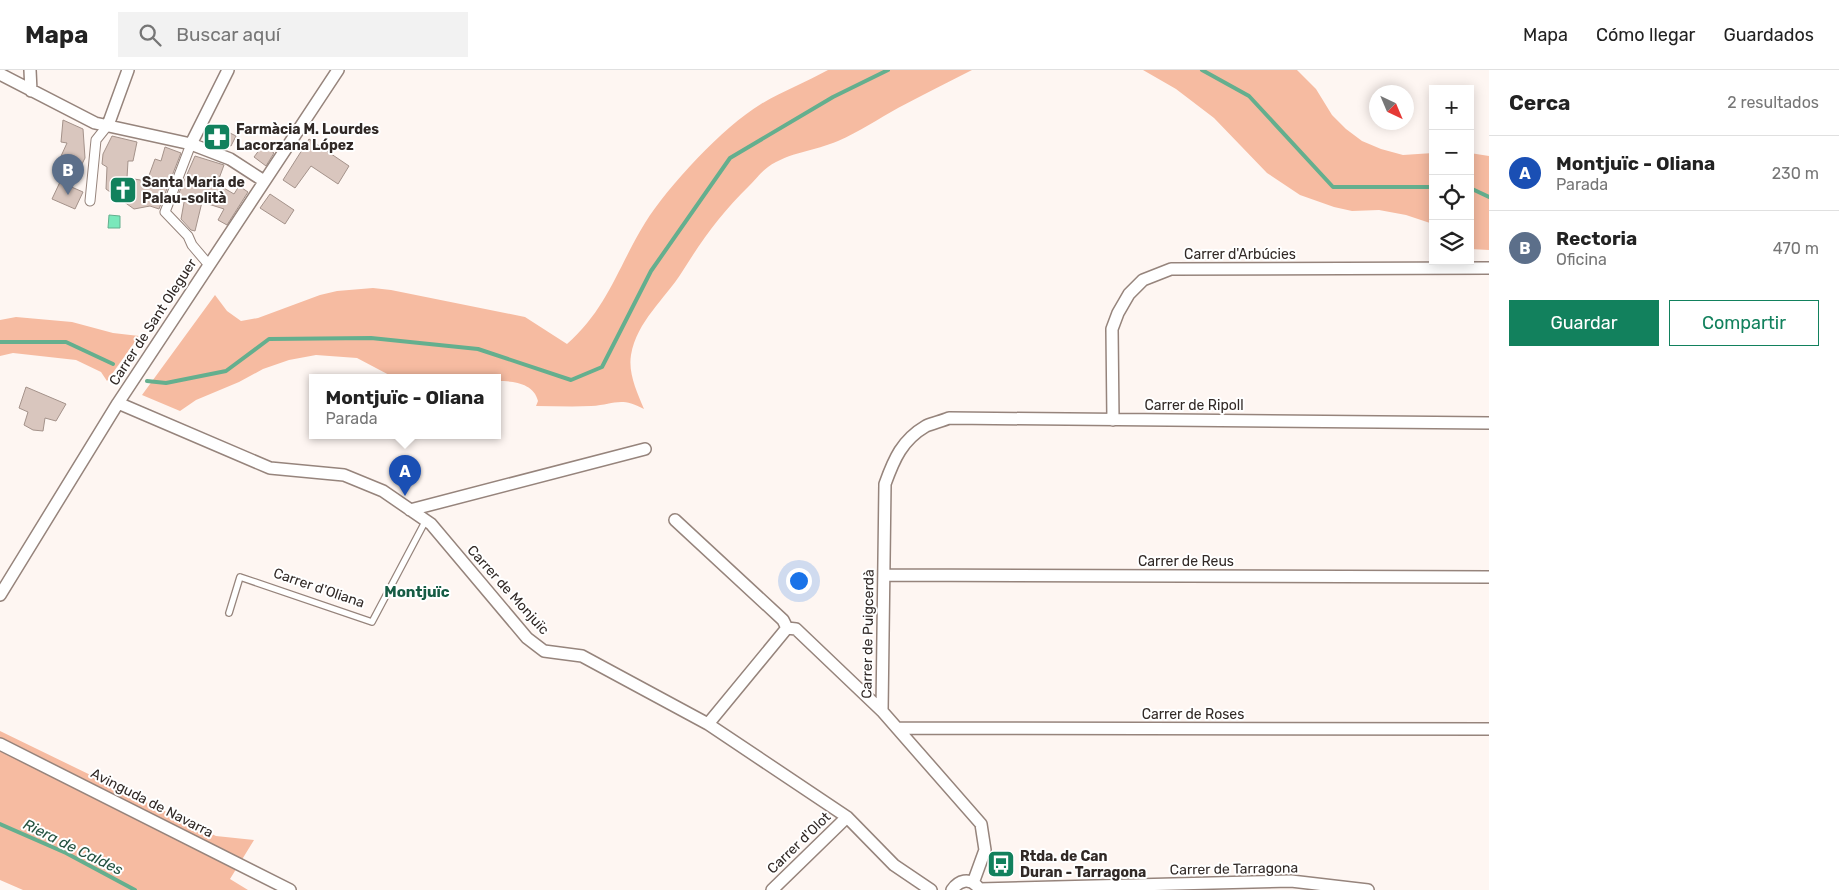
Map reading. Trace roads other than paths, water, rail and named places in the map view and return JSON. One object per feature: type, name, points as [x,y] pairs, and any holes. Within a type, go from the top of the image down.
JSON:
[{"type":"street","points":[[30,70],[31,91]]},
{"type":"street","points":[[90,201],[96,140],[108,125],[128,70]]},
{"type":"street","points":[[209,265],[192,245],[188,236],[165,212],[191,144],[228,70]]},
{"type":"street","name":"Carrer de Sant Oleguer","points":[[0,595],[118,403],[338,70]]},
{"type":"street","points":[[0,74],[11,75],[31,91],[95,123],[191,144],[230,159],[264,181]]},
{"type":"street","name":"Carrer d'Arbúcies","points":[[1112,420],[1112,329],[1118,312],[1129,294],[1143,280],[1171,269],[1489,268]]},
{"type":"street","name":"Carrer de Monjuïc","points":[[118,403],[270,468],[344,475],[382,491],[426,520],[527,638],[544,651],[582,656],[708,724],[847,817],[894,864],[931,890]]},
{"type":"street","name":"Carrer de Ripoll","points":[[906,442],[926,426],[949,418],[1489,423]]},
{"type":"street","name":"Carrer de Puigcerdà","points":[[906,442],[894,458],[884,484],[882,711],[981,824],[985,850],[977,887]]},
{"type":"street","points":[[410,510],[645,449]]},
{"type":"street","points":[[675,520],[783,620],[787,628]]},
{"type":"street","name":"Carrer de Reus","points":[[884,575],[1489,577]]},
{"type":"street","points":[[787,628],[796,629],[882,711]]},
{"type":"street","points":[[708,724],[787,628]]},
{"type":"street","name":"Carrer de Roses","points":[[897,728],[1489,729]]},
{"type":"street","name":"Avinguda de Navarra","points":[[0,744],[290,890]]},
{"type":"street","name":"Carrer d'Olot","points":[[772,890],[847,817]]},
{"type":"street","name":"Carrer de Tarragona","points":[[952,890],[956,884],[962,881],[977,887],[1291,881],[1368,890]]},
{"type":"street","points":[[1282,890],[1291,881]]},
{"type":"lane","name":"Carrer d'Oliana","points":[[229,613],[240,577],[372,622],[426,520]]},
{"type":"waterway","points":[[147,381],[166,383],[226,371],[269,339],[371,338],[478,349],[571,380],[602,367],[651,271],[730,158],[833,97],[888,70]]},
{"type":"waterway","points":[[1202,70],[1249,96],[1333,187],[1429,187]]},
{"type":"waterway","points":[[1474,190],[1489,197]]},
{"type":"waterway","points":[[0,342],[66,342],[113,364]]},
{"type":"waterway","name":"Riera de Caldes","points":[[0,824],[66,853],[135,890]]},
{"type":"place","name":"Farmàcia M. Lourdes Lacorzana López","points":[[217,137]]},
{"type":"place","name":"Santa Maria de Palau-solità","points":[[123,190]]},
{"type":"place","name":"Rectoria","points":[[68,195]]},
{"type":"place","name":"Montjuïc - Oliana","points":[[405,496]]},
{"type":"place","name":"Rtda. de Can Duran - Tarragona","points":[[1001,864]]},
{"type":"district","name":"Montjuïc","points":[[417,592]]}]
